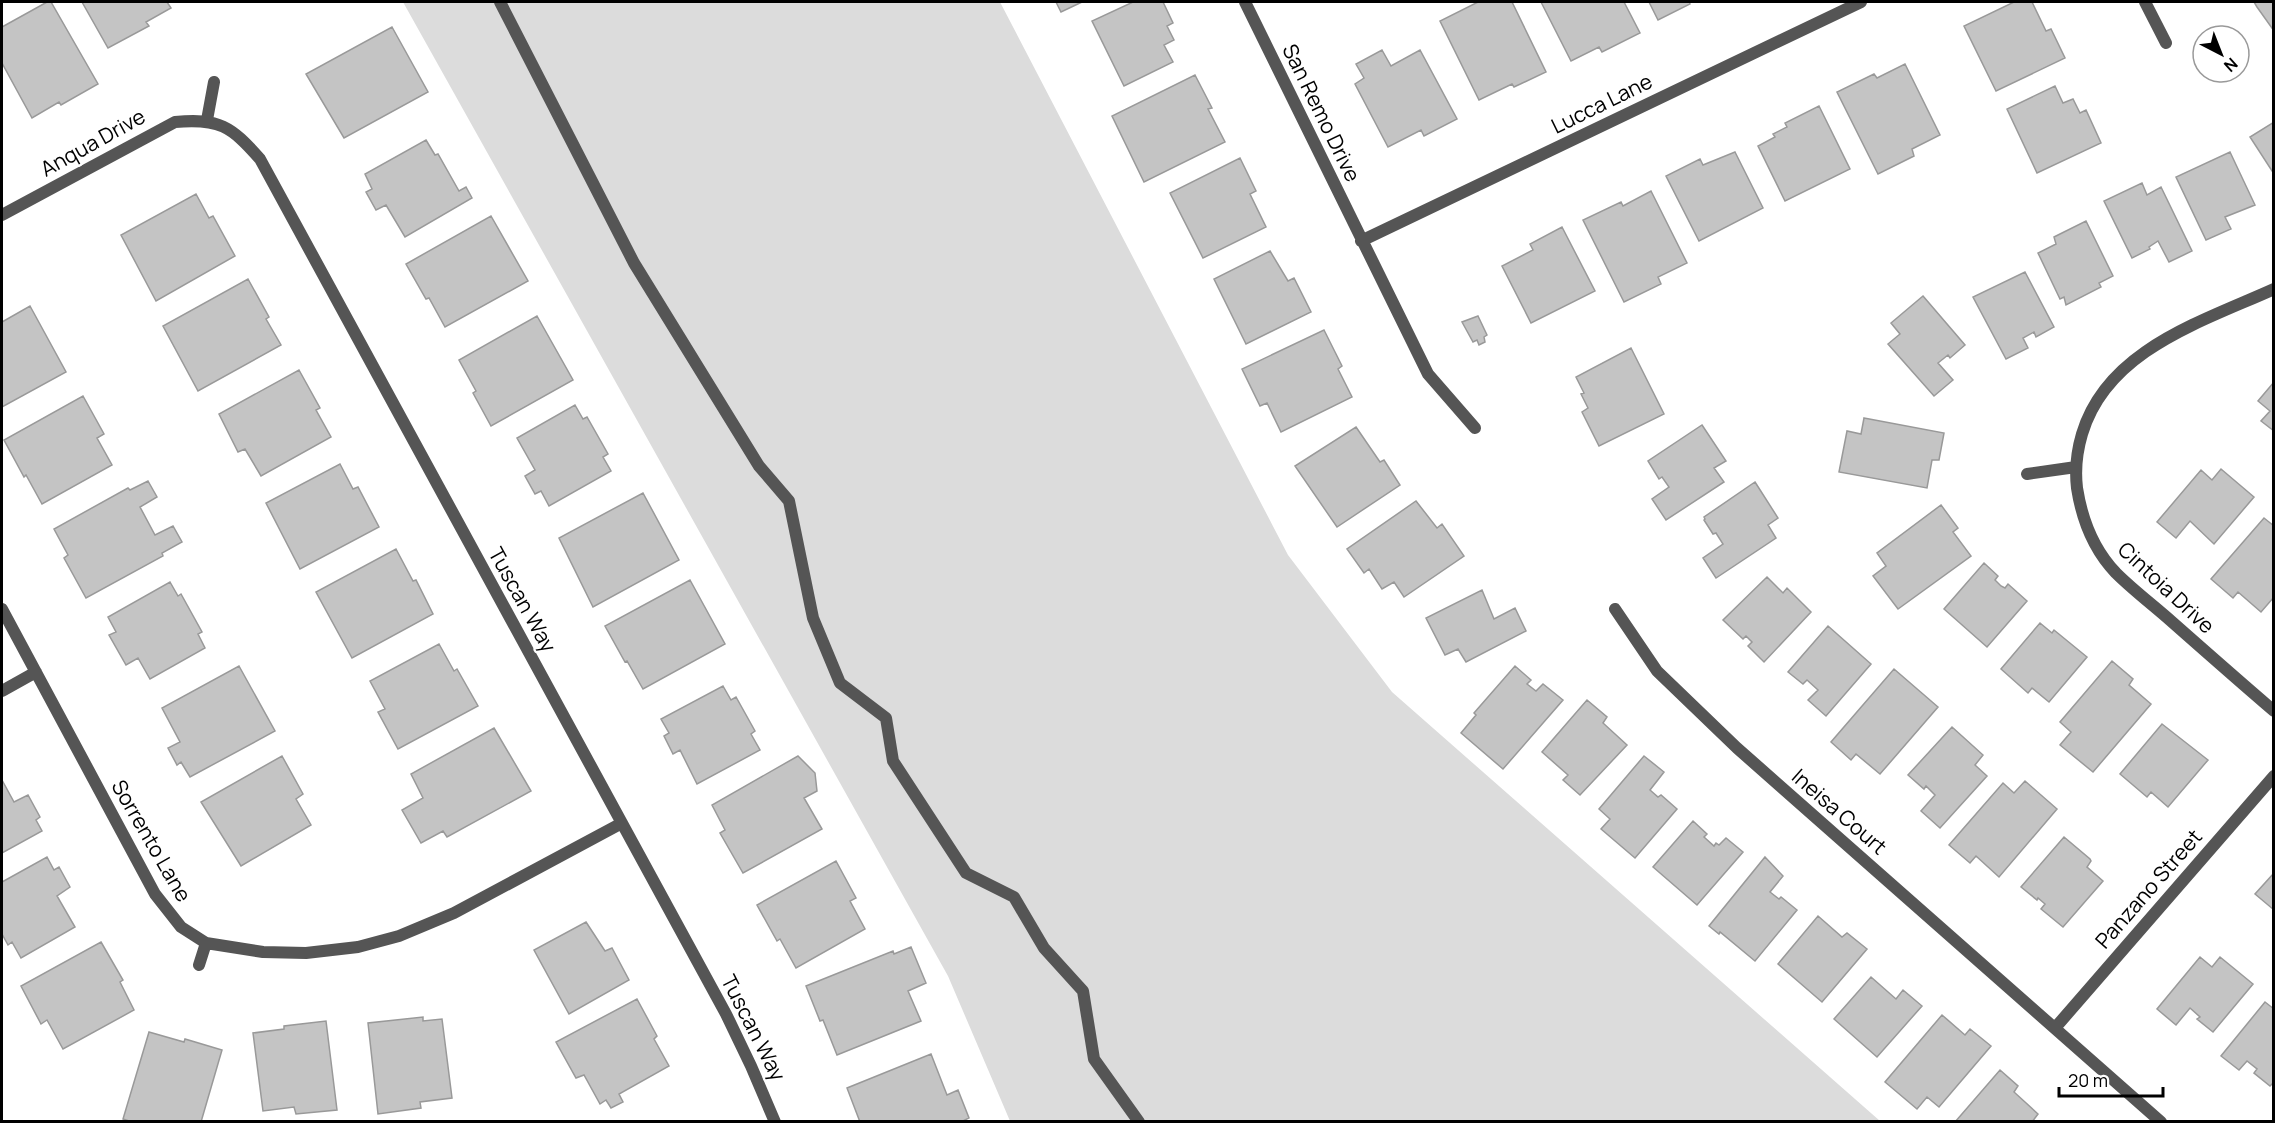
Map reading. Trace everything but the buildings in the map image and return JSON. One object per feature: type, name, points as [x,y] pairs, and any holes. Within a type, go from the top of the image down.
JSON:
[{"type":"street","points":[[500,2],[634,263],[759,466],[789,501],[813,618],[840,683],[886,718],[893,760],[966,873],[1014,897],[1044,948],[1083,991],[1094,1059],[1139,1122]]},
{"type":"street","name":"San Remo Drive","points":[[1245,2],[1428,374],[1475,428]]},
{"type":"street","name":"Lucca Lane","points":[[1361,241],[1861,2]]},
{"type":"street","points":[[2145,2],[2166,43]]},
{"type":"street","points":[[207,120],[214,82]]},
{"type":"street","name":"Anqua Drive","points":[[2,215],[175,122],[207,120]]},
{"type":"street","name":"Tuscan Way","points":[[207,120],[231,130],[260,159],[726,1014],[775,1122]]},
{"type":"street","name":"Cintoia Drive","points":[[2274,289],[2171,335],[2127,366],[2106,385],[2095,403],[2082,433],[2076,467],[2076,481],[2083,517],[2091,537],[2109,564],[2124,580],[2274,711]]},
{"type":"street","points":[[2027,474],[2076,467]]},
{"type":"street","name":"Sorrento Lane","points":[[2,609],[155,894],[181,927],[206,943],[263,952],[306,953],[358,947],[399,936],[454,914],[622,823]]},
{"type":"street","name":"Ineisa Court","points":[[1615,609],[1658,671],[1737,748],[2161,1122]]},
{"type":"street","points":[[2,691],[36,672]]},
{"type":"street","name":"Panzano Street","points":[[2055,1028],[2274,776]]},
{"type":"street","points":[[199,964],[206,943]]},
{"type":"shaded area","points":[[403,2],[1000,2],[1288,555],[1392,692],[1880,1121],[1010,1121],[948,976]]}]
